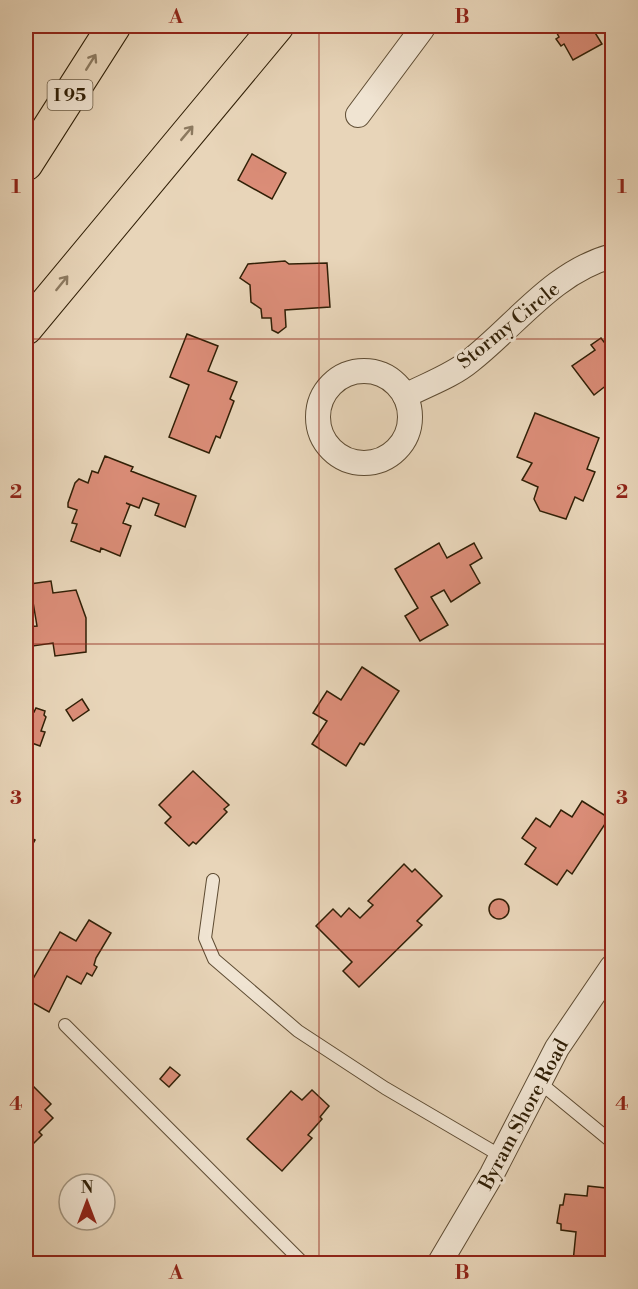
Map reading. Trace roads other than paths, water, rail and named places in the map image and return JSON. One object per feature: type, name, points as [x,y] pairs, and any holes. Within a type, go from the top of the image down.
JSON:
[{"type":"highway","name":"I 95","points":[[26,164],[114,26]]},
{"type":"highway","points":[[26,328],[277,26]]},
{"type":"street","points":[[358,116],[422,29],[421,26]]},
{"type":"street","name":"Stormy Circle","points":[[405,396],[468,363],[547,291],[573,273],[612,256]]},
{"type":"street","name":"Byram Shore Road","points":[[439,1263],[447,1254],[539,1082],[584,1005],[612,967]]},
{"type":"lane","points":[[213,880],[205,938],[214,959],[298,1031],[386,1088],[501,1156]]},
{"type":"lane","points":[[65,1026],[304,1263]]},
{"type":"lane","points":[[539,1082],[612,1142]]}]
